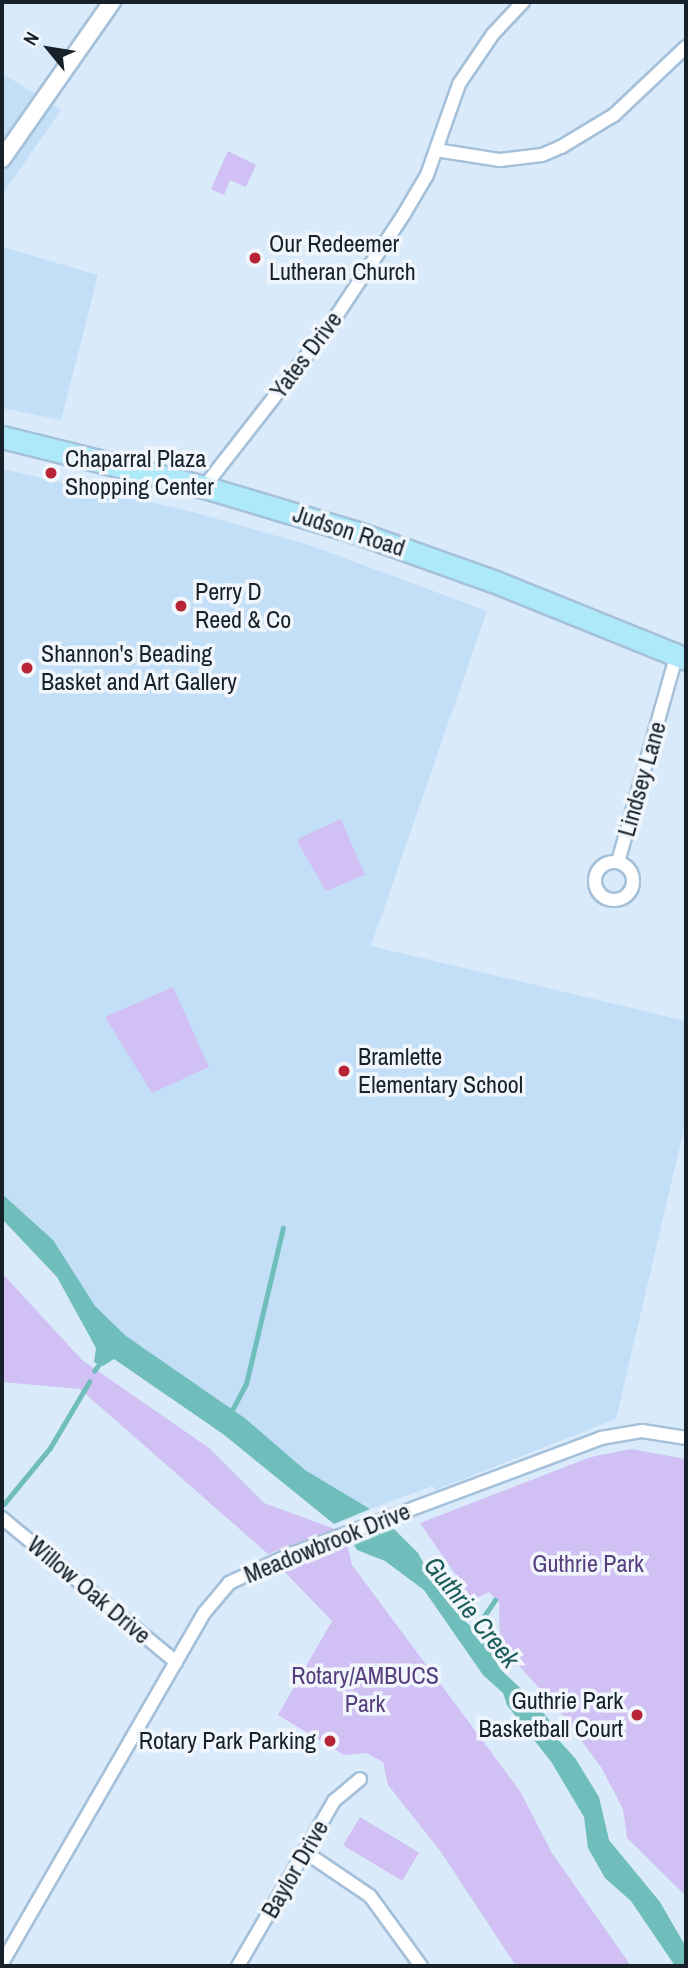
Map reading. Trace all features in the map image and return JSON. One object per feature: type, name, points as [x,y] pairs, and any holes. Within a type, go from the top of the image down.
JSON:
[{"type":"main road","name":"Judson Road","points":[[2,437],[204,486],[424,556],[682,656]]},
{"type":"street","points":[[2,159],[112,2]]},
{"type":"street","name":"Yates Drive","points":[[204,486],[329,327],[417,193],[436,150],[453,96],[464,76],[523,2]]},
{"type":"street","points":[[436,150],[500,160],[542,155],[561,147],[614,115],[686,47]]},
{"type":"street","name":"Lindsey Lane","points":[[618,862],[682,656]]},
{"type":"street","name":"Meadowbrook Drive","points":[[2,1963],[215,1597],[255,1568],[608,1435],[656,1432],[686,1438]]},
{"type":"street","name":"Willow Oak Drive","points":[[2,1518],[176,1662]]},
{"type":"street","name":"Baylor Drive","points":[[238,1966],[339,1794],[360,1779]]},
{"type":"street","points":[[305,1852],[370,1896],[421,1966]]},
{"type":"shaded area","points":[[2,73],[61,110],[2,195]]},
{"type":"shaded area","points":[[2,247],[98,275],[61,420],[2,408]]},
{"type":"shaded area","name":"Bramlette Elementary School","points":[[2,469],[189,511],[312,546],[487,611],[371,946],[686,1021],[686,1120],[616,1419],[435,1490],[433,1486],[353,1515],[140,1363],[2,1202]]},
{"type":"shaded area","points":[[2,1194],[53,1240],[95,1306],[126,1336],[246,1419],[305,1470],[370,1509],[334,1524],[223,1434],[114,1359],[103,1366],[94,1362],[96,1348],[57,1277],[2,1219]]},
{"type":"shaded area","points":[[391,1526],[418,1553],[432,1579],[442,1583],[467,1623],[483,1637],[500,1669],[532,1699],[549,1720],[553,1734],[575,1758],[599,1797],[609,1840],[660,1902],[686,1947],[686,1966],[675,1966],[631,1901],[605,1878],[588,1848],[584,1817],[552,1763],[507,1705],[503,1693],[483,1675],[424,1590],[385,1561],[357,1550],[352,1542]]},
{"type":"green space","points":[[228,151],[256,165],[246,187],[230,180],[224,195],[211,189]]},
{"type":"green space","points":[[341,819],[365,875],[326,891],[298,843],[300,838]]},
{"type":"green space","points":[[173,987],[209,1067],[152,1093],[105,1017]]},
{"type":"green space","points":[[2,1273],[82,1360],[209,1448],[264,1503],[335,1529],[268,1554],[80,1389],[2,1382]]},
{"type":"green space","name":"Guthrie Park","points":[[631,1449],[686,1459],[686,1910],[684,1894],[627,1838],[623,1809],[601,1767],[561,1713],[500,1644],[499,1602],[489,1592],[473,1600],[420,1523],[591,1457]]},
{"type":"green space","name":"Rotary/AMBUCS Park","points":[[347,1543],[352,1565],[520,1791],[552,1853],[631,1966],[516,1966],[441,1852],[388,1785],[383,1762],[366,1753],[344,1755],[278,1715],[332,1621],[281,1568]]},
{"type":"green space","points":[[360,1817],[419,1853],[402,1881],[343,1845]]},
{"type":"waterway","points":[[230,1414],[246,1384],[283,1228]]},
{"type":"waterway","points":[[94,1371],[102,1360]]},
{"type":"waterway","points":[[4,1504],[50,1448],[89,1382]]},
{"type":"waterway","name":"Guthrie Creek","points":[[472,1634],[495,1600]]},
{"type":"place","name":"Our Redeemer Lutheran Church","points":[[255,258]]},
{"type":"place","name":"Chaparral Plaza Shopping Center","points":[[51,473]]},
{"type":"place","name":"Perry D Reed & Co","points":[[181,606]]},
{"type":"place","name":"Shannon's Beading Basket and Art Gallery","points":[[27,668]]},
{"type":"place","name":"Bramlette Elementary School","points":[[344,1071]]},
{"type":"place","name":"Guthrie Park Basketball Court","points":[[637,1715]]},
{"type":"place","name":"Rotary Park Parking","points":[[330,1741]]}]
